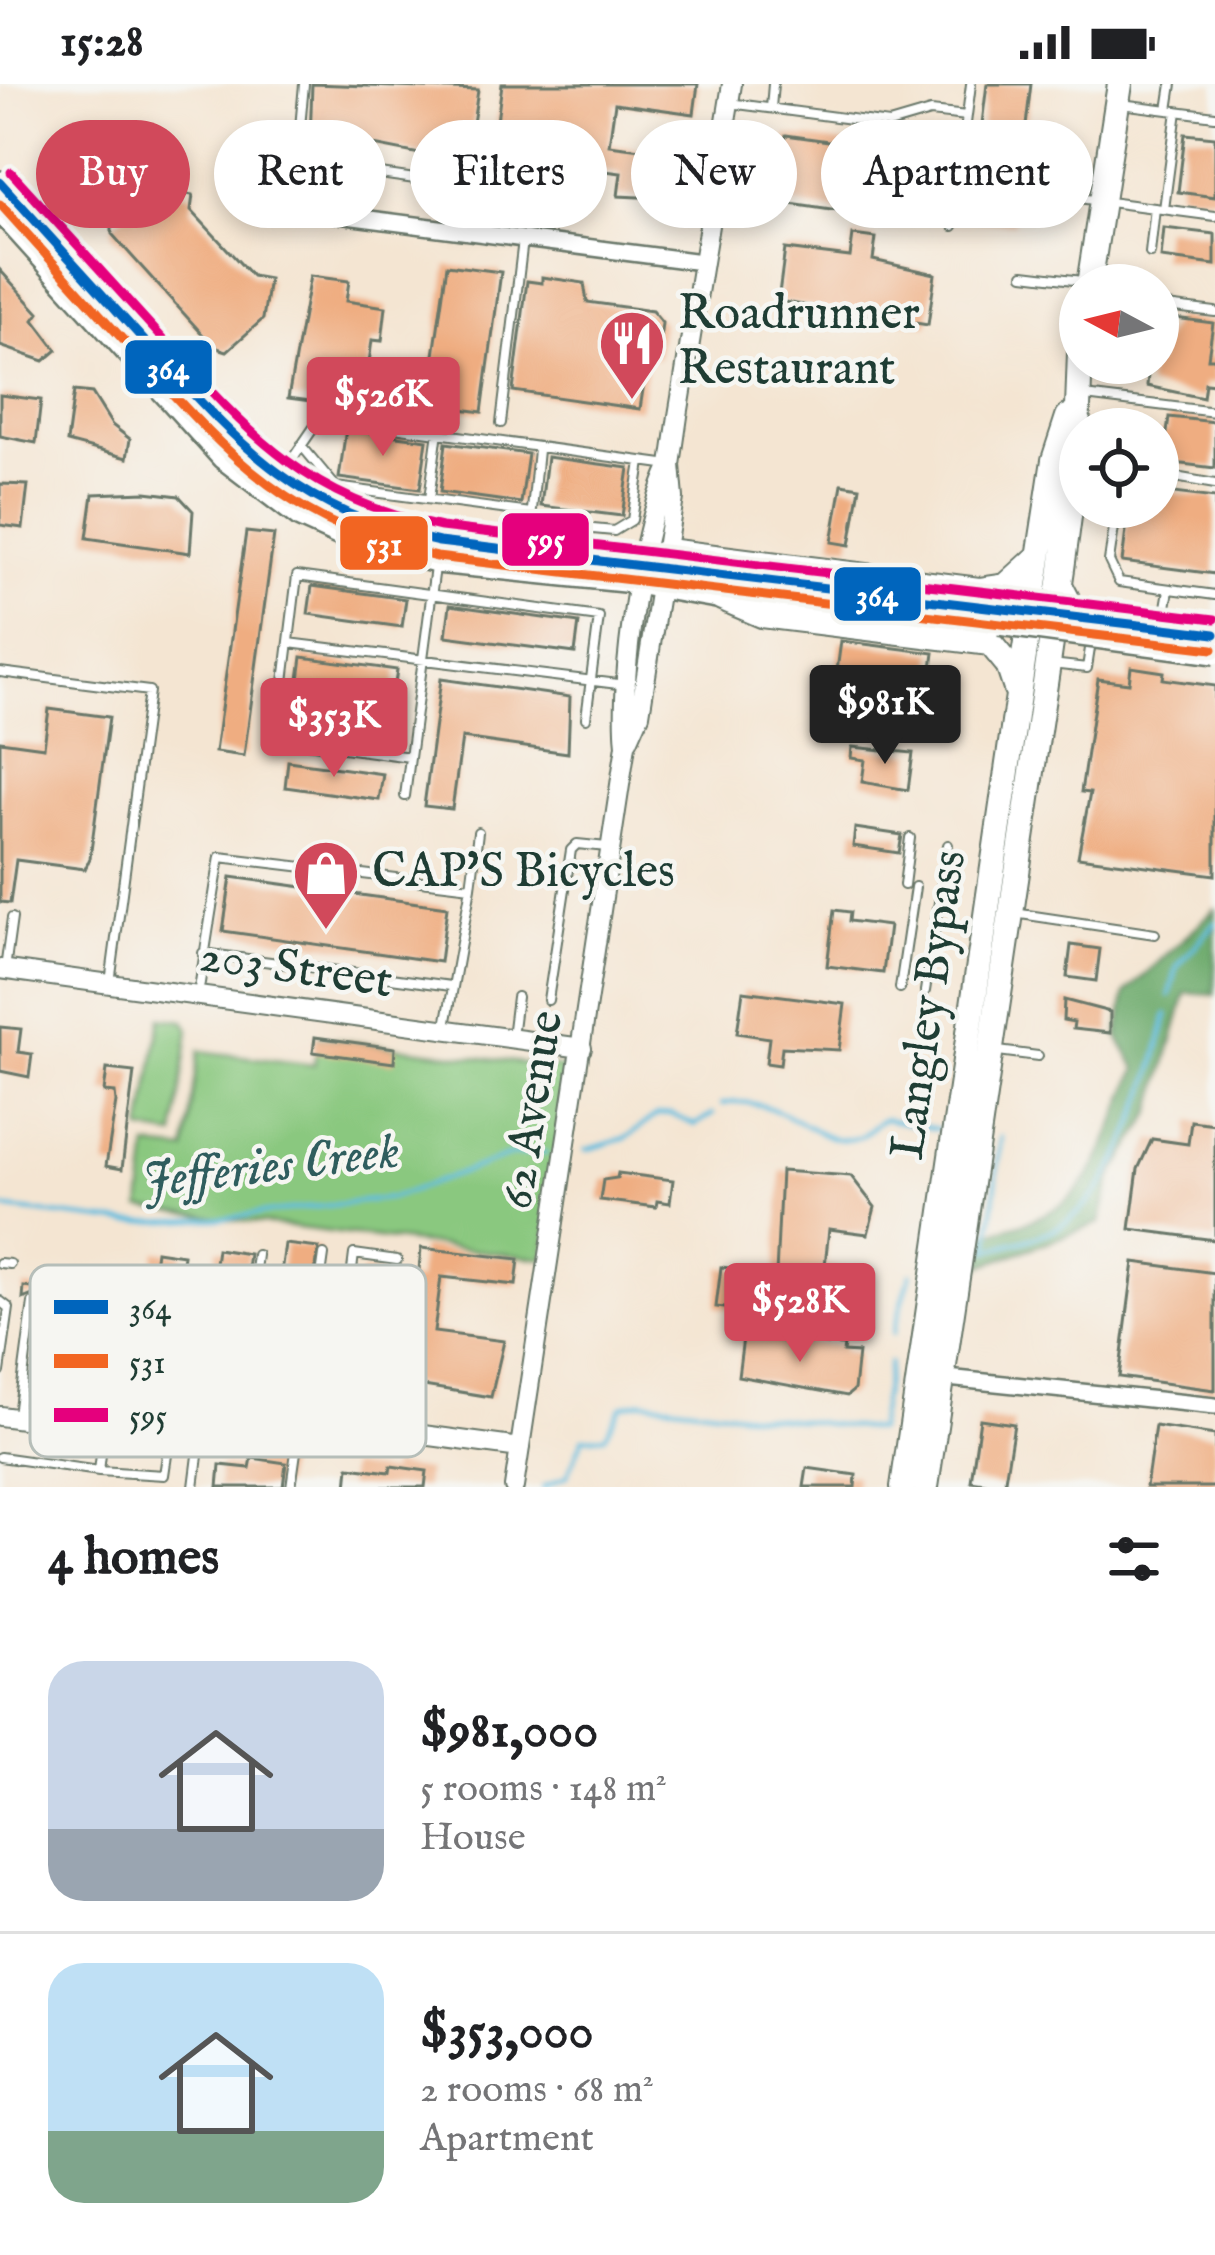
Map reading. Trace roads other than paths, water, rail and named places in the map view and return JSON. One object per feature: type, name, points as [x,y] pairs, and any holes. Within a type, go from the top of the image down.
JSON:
[{"type":"highway","points":[[1092,264],[1118,94]]},
{"type":"highway","name":"Langley Bypass","points":[[979,1048],[1011,912],[1048,663],[1054,460],[1076,384]]},
{"type":"highway","name":"Langley Bypass","points":[[1074,395],[1075,408]]},
{"type":"highway","name":"Langley Bypass","points":[[908,1485],[930,1376],[979,1048],[1018,694],[1060,528]]},
{"type":"highway","points":[[655,571],[979,590],[1006,586],[1051,562]]},
{"type":"highway","points":[[722,598],[763,616],[990,643],[1008,665],[1018,694]]},
{"type":"main road","points":[[0,182],[273,487]]},
{"type":"main road","points":[[0,211],[223,458],[273,487],[437,552],[655,571],[722,598],[1215,634]]},
{"type":"main road","points":[[437,552],[528,551],[1000,616],[1215,653]]},
{"type":"street","name":"62 Avenue","points":[[514,1487],[626,745],[626,685],[674,498],[671,466],[730,93]]},
{"type":"street","points":[[386,221],[701,262]]},
{"type":"street","name":"62 Avenue","points":[[626,745],[640,714],[655,571]]},
{"type":"street","name":"203 Street","points":[[3,970],[582,1048]]},
{"type":"street","points":[[930,1376],[1215,1406]]},
{"type":"street","points":[[426,1435],[520,1448]]},
{"type":"lane","points":[[300,120],[304,84]]},
{"type":"lane","points":[[771,108],[773,84]]},
{"type":"lane","points":[[966,120],[971,84]]},
{"type":"lane","points":[[1150,253],[1173,110],[1172,84]]},
{"type":"lane","points":[[730,93],[771,108],[889,124],[930,112],[967,116]]},
{"type":"lane","points":[[1118,94],[1215,116]]},
{"type":"lane","points":[[386,175],[443,183],[453,193],[450,229]]},
{"type":"lane","points":[[1093,200],[1215,216]]},
{"type":"lane","points":[[501,423],[524,238]]},
{"type":"lane","points":[[1024,274],[1059,279]]},
{"type":"lane","points":[[1179,308],[1215,312]]},
{"type":"lane","points":[[1074,395],[1215,412]]},
{"type":"lane","points":[[273,487],[321,417],[671,466]]},
{"type":"lane","points":[[429,500],[438,431]]},
{"type":"lane","points":[[301,446],[336,487],[614,531],[632,520],[641,462]]},
{"type":"lane","points":[[528,551],[538,450]]},
{"type":"lane","points":[[1179,478],[1215,484]]},
{"type":"lane","points":[[1116,528],[1111,573],[1126,584],[1215,595]]},
{"type":"lane","points":[[405,796],[437,552]]},
{"type":"lane","points":[[1048,663],[1087,668],[1093,628],[1051,562]]},
{"type":"lane","points":[[410,757],[277,739],[297,576],[599,617],[586,718]]},
{"type":"lane","points":[[1093,628],[1161,637],[1169,590]]},
{"type":"lane","points":[[289,643],[626,685]]},
{"type":"lane","points":[[0,672],[149,691],[110,984]]},
{"type":"lane","points":[[446,1029],[478,832]]},
{"type":"lane","points":[[904,885],[910,838]]},
{"type":"lane","points":[[548,1000],[571,850],[577,844],[611,848]]},
{"type":"lane","points":[[926,992],[948,845]]},
{"type":"lane","points":[[197,996],[220,856],[471,887]]},
{"type":"lane","points":[[900,988],[915,886]]},
{"type":"lane","points":[[1011,912],[1155,934]]},
{"type":"lane","points":[[3,970],[12,918]]},
{"type":"lane","points":[[203,953],[451,986]]},
{"type":"lane","points":[[512,1039],[518,997]]},
{"type":"lane","points":[[979,1048],[1038,1056]]},
{"type":"lane","points":[[353,1265],[354,1254],[397,1260]]},
{"type":"lane","points":[[256,1265],[257,1255]]},
{"type":"lane","points":[[323,1265],[324,1255]]},
{"type":"lane","points":[[0,1301],[9,1308],[0,1372]]},
{"type":"lane","points":[[9,1417],[30,1313]]},
{"type":"lane","points":[[0,1457],[164,1475],[167,1457]]},
{"type":"lane","points":[[99,1471],[100,1457]]},
{"type":"lane","points":[[194,1487],[198,1457]]},
{"type":"lane","points":[[291,1487],[295,1457]]},
{"type":"waterway","points":[[1170,996],[1177,967],[1215,923]]},
{"type":"waterway","points":[[1001,1137],[989,1250],[1060,1226],[1100,1188],[1143,1100],[1167,1014]]},
{"type":"waterway","name":"Jefferies Creek","points":[[722,1104],[761,1105],[839,1139],[857,1138],[885,1119],[937,1129]]},
{"type":"waterway","name":"Jefferies Creek","points":[[586,1150],[626,1138],[657,1115],[670,1114],[695,1125],[713,1114]]},
{"type":"waterway","name":"Jefferies Creek","points":[[0,1208],[129,1223],[217,1219],[391,1198],[514,1154],[546,1153]]},
{"type":"waterway","points":[[893,1334],[911,1273]]},
{"type":"waterway","points":[[543,1487],[567,1476],[583,1438],[605,1436],[622,1406],[643,1401],[877,1430],[889,1363]]},
{"type":"place","name":"Roadrunner Restaurant","points":[[632,402]]},
{"type":"place","name":"CAP'S Bicycles","points":[[326,932]]}]
